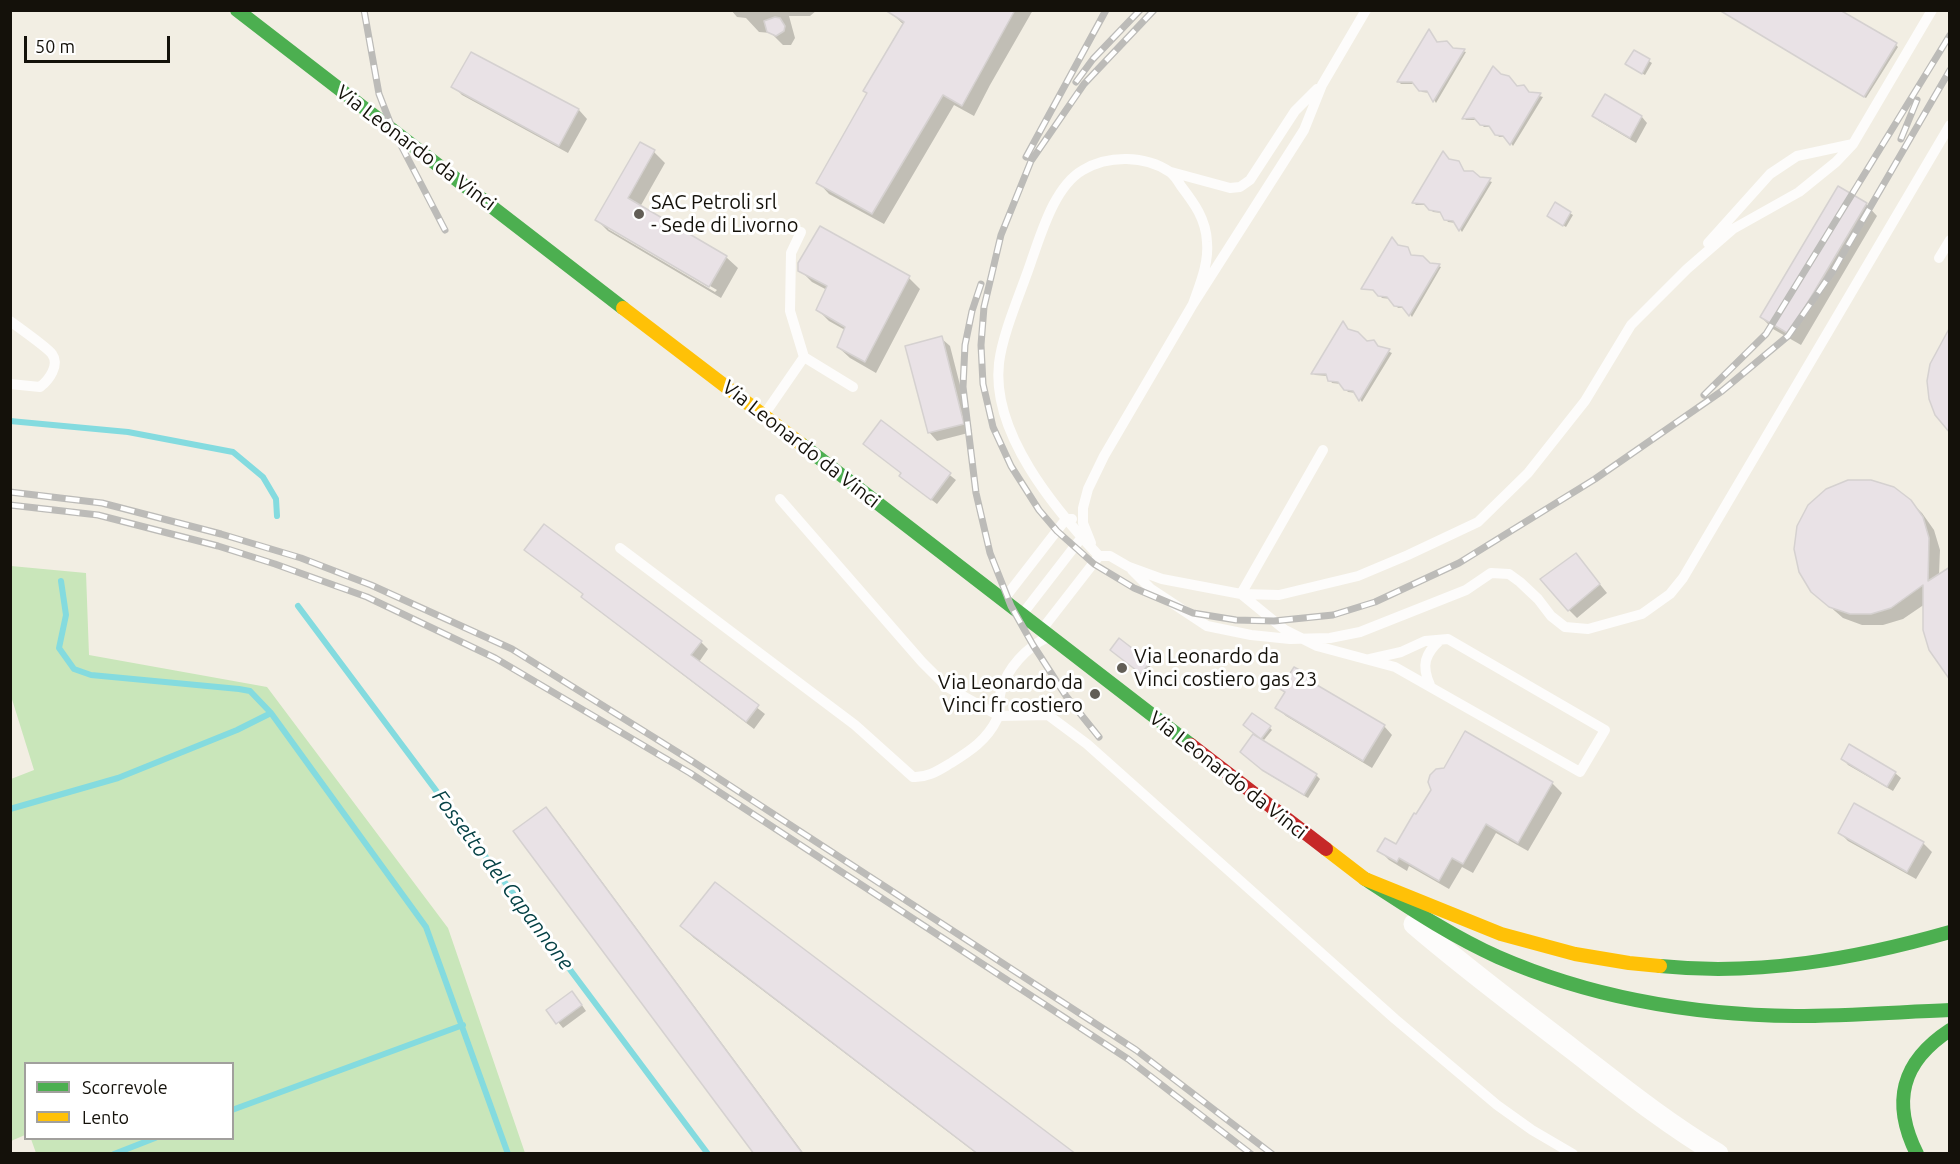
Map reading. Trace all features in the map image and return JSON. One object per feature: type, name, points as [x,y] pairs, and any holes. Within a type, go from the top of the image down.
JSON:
[{"type":"main road","name":"Via Leonardo da Vinci","points":[[237,10],[1365,879],[1452,915],[1522,940],[1585,956],[1660,968],[1708,971],[1745,970],[1821,962],[1860,956],[1950,932]]},
{"type":"main road","points":[[1365,879],[1428,920],[1499,957],[1554,978],[1616,996],[1687,1009],[1740,1014],[1797,1016],[1950,1010]]},
{"type":"main road","points":[[1917,1154],[1906,1134],[1903,1122],[1905,1083],[1915,1059],[1924,1047],[1950,1030]]},
{"type":"street","name":"Via Leonardo da Vinci","points":[[1365,879],[1396,909],[1461,964],[1678,1129],[1718,1154]]},
{"type":"lane","points":[[1022,615],[1085,537],[1083,508],[1088,489],[1104,456],[1193,304],[1304,130],[1322,85],[1366,10]]},
{"type":"lane","points":[[1687,269],[1733,229],[1798,192],[1836,162],[1853,144],[1932,10]]},
{"type":"lane","points":[[1099,556],[1085,537],[1066,519],[1029,468],[1012,432],[1002,399],[999,365],[1002,351],[1051,208],[1065,186],[1081,171],[1101,162],[1121,159],[1138,160],[1171,172],[1230,188],[1240,187],[1250,180],[1295,111],[1322,85]]},
{"type":"lane","points":[[1129,567],[1150,589],[1207,626],[1251,635],[1302,639],[1330,638],[1360,632],[1466,590],[1491,573],[1509,574],[1520,582],[1538,599],[1551,616],[1565,627],[1588,629],[1642,614],[1670,594],[1683,578],[1950,125]]},
{"type":"lane","points":[[1099,556],[1110,556],[1129,567],[1162,579],[1240,594],[1279,595],[1358,576],[1478,522],[1528,473],[1585,401],[1631,325],[1687,269],[1770,174],[1797,156],[1853,144]]},
{"type":"lane","points":[[1171,172],[1201,214],[1206,231],[1208,245],[1205,266],[1193,304]]},
{"type":"lane","points":[[801,232],[790,253],[790,311],[804,357],[853,387]]},
{"type":"lane","points":[[1939,258],[1950,240]]},
{"type":"lane","points":[[10,321],[52,354],[55,363],[51,375],[40,387],[10,384]]},
{"type":"lane","points":[[764,416],[804,357]]},
{"type":"lane","points":[[1240,594],[1323,450]]},
{"type":"lane","points":[[780,499],[922,662],[947,687],[999,716],[1048,715],[1087,744],[1395,1019],[1489,1098],[1532,1130],[1573,1154]]},
{"type":"lane","points":[[1003,600],[1066,519],[1074,518],[1083,524]]},
{"type":"lane","points":[[620,548],[855,725],[913,777],[924,778],[939,771],[980,744],[999,716],[1000,692],[1012,669],[1045,633],[1099,556]]},
{"type":"lane","points":[[1240,594],[1285,630],[1302,639],[1317,646],[1395,667],[1580,772],[1605,730],[1448,639],[1425,641],[1401,652],[1370,659]]},
{"type":"lane","points":[[1430,685],[1426,676],[1425,662],[1430,650],[1441,640]]},
{"type":"green space","points":[[11,566],[86,573],[89,655],[267,687],[448,928],[525,1153],[36,1153],[31,1140],[234,1140],[234,1062],[24,1062],[24,1135],[11,1141],[11,779],[34,770],[11,696]]},
{"type":"building","points":[[885,10],[1015,10],[962,106],[943,95],[872,214],[816,183],[867,93],[863,91],[904,22]]},
{"type":"building","points":[[1719,10],[1840,10],[1897,43],[1864,97]]},
{"type":"building","points":[[775,17],[780,18],[785,26],[784,31],[776,36],[767,32],[764,21]]},
{"type":"building","points":[[1429,29],[1437,42],[1447,41],[1453,48],[1465,49],[1433,102],[1427,91],[1419,91],[1412,82],[1397,82]]},
{"type":"building","points":[[1634,50],[1650,59],[1642,74],[1625,64]]},
{"type":"building","points":[[471,52],[579,109],[559,146],[451,87]]},
{"type":"building","points":[[1493,66],[1501,74],[1509,76],[1517,86],[1524,85],[1529,92],[1541,93],[1510,145],[1503,136],[1495,135],[1489,126],[1480,125],[1474,118],[1462,119]]},
{"type":"building","points":[[1605,94],[1642,116],[1630,138],[1592,116]]},
{"type":"building","points":[[640,142],[655,150],[628,198],[727,256],[709,287],[595,220]]},
{"type":"building","points":[[1443,151],[1449,159],[1459,161],[1464,171],[1473,171],[1480,177],[1491,178],[1459,231],[1453,221],[1444,220],[1440,212],[1429,210],[1424,204],[1412,203]]},
{"type":"building","points":[[1838,186],[1867,203],[1789,334],[1760,317]]},
{"type":"building","points":[[1555,202],[1571,212],[1563,226],[1547,216]]},
{"type":"building","points":[[820,226],[910,276],[865,362],[837,347],[845,327],[816,310],[827,286],[798,271],[798,263]]},
{"type":"building","points":[[1392,237],[1398,245],[1408,247],[1411,255],[1423,256],[1430,263],[1440,264],[1409,316],[1402,307],[1394,306],[1387,297],[1378,296],[1373,290],[1361,289]]},
{"type":"building","points":[[1343,321],[1348,329],[1358,332],[1367,341],[1374,340],[1378,346],[1390,349],[1359,401],[1353,391],[1344,390],[1338,382],[1328,381],[1326,374],[1311,374]]},
{"type":"building","points":[[1950,327],[1950,433],[1935,415],[1929,399],[1927,381],[1930,364]]},
{"type":"building","points":[[942,336],[964,424],[928,433],[905,346]]},
{"type":"building","points":[[881,420],[951,473],[931,500],[899,476],[901,473],[863,444]]},
{"type":"building","points":[[1848,480],[1871,480],[1894,487],[1911,500],[1923,517],[1929,538],[1928,581],[1950,567],[1950,680],[1929,650],[1923,630],[1923,585],[1891,608],[1871,614],[1850,614],[1829,607],[1811,592],[1799,572],[1794,549],[1797,526],[1808,505],[1826,489]]},
{"type":"building","points":[[544,524],[702,641],[691,655],[759,705],[746,722],[581,597],[583,594],[524,550]]},
{"type":"building","points":[[1576,553],[1600,584],[1568,611],[1540,579]]},
{"type":"building","points":[[1119,638],[1150,662],[1141,674],[1110,650]]},
{"type":"building","points":[[1294,667],[1307,674],[1305,678],[1385,725],[1363,761],[1275,708],[1285,692],[1280,689]]},
{"type":"building","points":[[1252,713],[1271,726],[1261,739],[1243,725]]},
{"type":"building","points":[[1465,731],[1553,782],[1518,843],[1486,824],[1463,864],[1452,858],[1439,881],[1399,858],[1397,862],[1377,851],[1385,838],[1396,844],[1431,790],[1428,782],[1430,775],[1436,769],[1444,768]]},
{"type":"building","points":[[1253,734],[1317,774],[1304,795],[1262,770],[1240,752]]},
{"type":"building","points":[[1849,744],[1896,772],[1887,787],[1841,759]]},
{"type":"building","points":[[1854,803],[1924,842],[1907,872],[1838,833]]},
{"type":"building","points":[[546,807],[803,1154],[754,1154],[513,831]]},
{"type":"building","points":[[715,882],[1076,1154],[978,1154],[680,926]]},
{"type":"building","points":[[572,991],[582,1005],[556,1024],[546,1010]]},
{"type":"waterway","points":[[10,421],[128,432],[233,452],[263,477],[276,499],[277,516]]},
{"type":"waterway","points":[[61,581],[66,615],[59,648],[74,669],[91,675],[250,691],[271,713],[426,927],[508,1154]]},
{"type":"waterway","name":"Fossetto del Capannone","points":[[298,606],[708,1154]]},
{"type":"waterway","points":[[10,809],[118,778],[237,730],[271,713]]},
{"type":"waterway","points":[[234,1109],[463,1025]]},
{"type":"waterway","points":[[114,1154],[150,1140]]},
{"type":"railway","points":[[364,10],[379,94],[393,130],[445,230]]},
{"type":"railway","points":[[1026,157],[1106,10]]},
{"type":"railway","points":[[1076,82],[1093,59],[1140,10]]},
{"type":"railway","points":[[1154,10],[1084,84],[1031,161],[1001,235],[984,307],[981,345],[983,384],[993,427],[1011,466],[1039,510],[1057,531],[1094,564],[1134,588],[1193,613],[1236,620],[1274,621],[1333,615],[1375,602],[1459,563],[1595,479],[1722,391],[1788,336],[1833,271],[1950,70]]},
{"type":"railway","points":[[1704,395],[1766,334],[1950,35]]},
{"type":"railway","points":[[1901,139],[1917,100]]},
{"type":"railway","points":[[981,284],[972,311],[965,345],[963,387],[976,493],[990,553],[1011,606],[1033,645],[1066,696],[1099,737]]},
{"type":"railway","points":[[10,492],[102,503],[221,534],[301,558],[371,585],[512,649],[695,763],[1136,1050],[1272,1154]]},
{"type":"railway","points":[[10,505],[98,515],[218,546],[367,597],[495,658],[690,773],[1128,1059],[1251,1154]]},
{"type":"traffic: fast","points":[[237,10],[623,308]]},
{"type":"traffic: fast","points":[[801,444],[1191,745]]},
{"type":"traffic: fast","points":[[1365,879],[1430,921],[1498,957],[1570,983],[1644,1002],[1719,1012],[1795,1016],[1950,1010]]},
{"type":"traffic: fast","points":[[1660,966],[1734,969],[1807,963],[1879,950],[1950,932]]},
{"type":"traffic: fast","points":[[1917,1154],[1904,1117],[1905,1085],[1911,1070],[1921,1056],[1933,1042],[1950,1030]]},
{"type":"traffic: slow","points":[[623,308],[801,444]]},
{"type":"traffic: slow","points":[[1326,849],[1365,879],[1501,934],[1575,954],[1660,966]]},
{"type":"traffic: jam","points":[[1191,745],[1326,849]]},
{"type":"place","name":"SAC Petroli srl - Sede di Livorno","points":[[639,214]]},
{"type":"place","name":"Via Leonardo da Vinci costiero gas 23","points":[[1122,668]]},
{"type":"place","name":"Via Leonardo da Vinci fr costiero","points":[[1095,694]]}]
